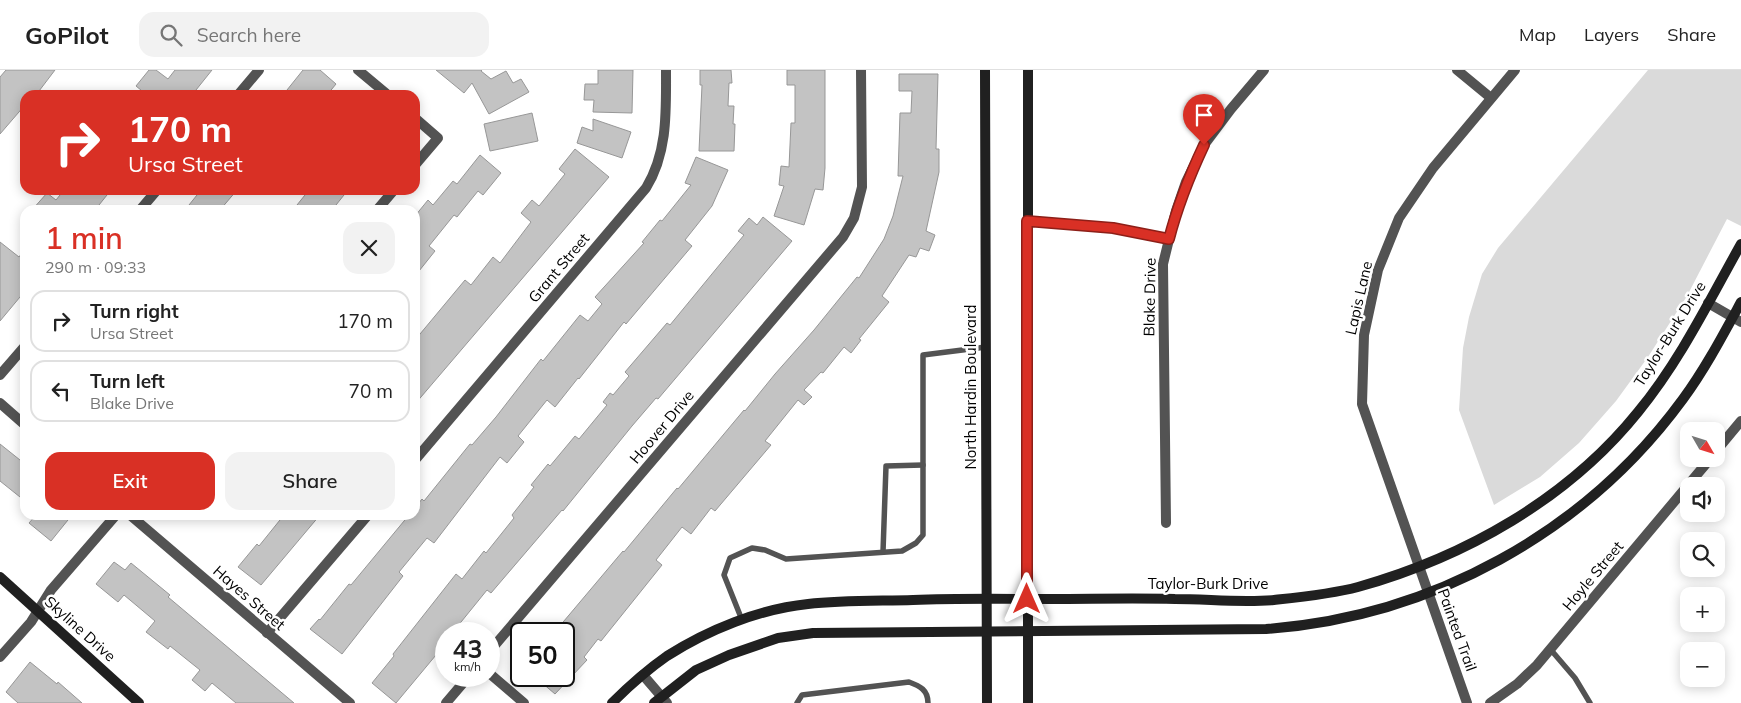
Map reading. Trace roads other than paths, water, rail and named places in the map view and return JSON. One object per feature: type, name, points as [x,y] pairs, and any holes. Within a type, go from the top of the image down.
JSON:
[{"type":"street","points":[[242,90],[260,70]]},
{"type":"street","points":[[358,70],[382,90]]},
{"type":"street","name":"Grant Street","points":[[420,454],[646,188],[656,168],[664,133],[666,70]]},
{"type":"street","name":"Hoover Drive","points":[[500,639],[837,244],[854,218],[862,187],[862,70]]},
{"type":"street","name":"North Hardin Boulevard","points":[[985,70],[987,703]]},
{"type":"street","points":[[1028,70],[1028,703]]},
{"type":"street","name":"Blake Drive","points":[[1166,523],[1163,264],[1176,211],[1186,182],[1204,145],[1264,70]]},
{"type":"street","points":[[1457,70],[1491,98]]},
{"type":"street","name":"Lapis Lane","points":[[1419,566],[1362,404],[1364,335],[1378,270],[1399,218],[1433,168],[1515,70]]},
{"type":"street","points":[[420,122],[438,138],[420,159]]},
{"type":"street","points":[[144,205],[153,195]]},
{"type":"street","points":[[381,205],[390,195]]},
{"type":"street","points":[[1027,221],[1113,228],[1169,239]]},
{"type":"street","name":"Taylor-Burk Drive","points":[[612,703],[643,674],[675,652],[714,631],[777,609],[806,604],[859,600],[987,598],[1178,599],[1224,602],[1271,600],[1356,587],[1419,566],[1465,546],[1534,508],[1565,484],[1596,456],[1637,413],[1676,361],[1741,244]]},
{"type":"street","points":[[643,674],[661,701],[696,670],[729,655],[778,638],[813,633],[1266,629],[1296,627],[1355,616],[1428,594],[1471,575],[1512,552],[1555,525],[1608,482],[1647,442],[1683,400],[1737,320],[1741,302]]},
{"type":"street","points":[[1708,303],[1737,320]]},
{"type":"street","points":[[0,375],[20,352]]},
{"type":"street","points":[[0,403],[20,421]]},
{"type":"street","points":[[1725,440],[1741,421]]},
{"type":"street","name":"Hoyle Street","points":[[1490,703],[1517,684],[1551,650],[1703,468]]},
{"type":"street","points":[[0,656],[31,622],[51,590],[112,520]]},
{"type":"street","name":"Hayes Street","points":[[136,520],[350,703]]},
{"type":"street","points":[[267,633],[364,520]]},
{"type":"street","name":"Painted Trail","points":[[1419,566],[1467,703]]},
{"type":"street","name":"Skyline Drive","points":[[0,576],[139,703]]},
{"type":"street","points":[[500,682],[524,703]]},
{"type":"street","points":[[446,703],[460,687]]},
{"type":"lane","points":[[742,620],[724,575],[730,558],[752,548],[765,550],[786,559],[902,551],[916,543],[923,535],[923,355],[986,347]]},
{"type":"lane","points":[[883,552],[886,466],[923,465]]},
{"type":"lane","points":[[1551,650],[1579,683],[1590,703]]},
{"type":"lane","points":[[797,703],[802,695],[909,682],[922,687],[928,698],[928,703]]}]
